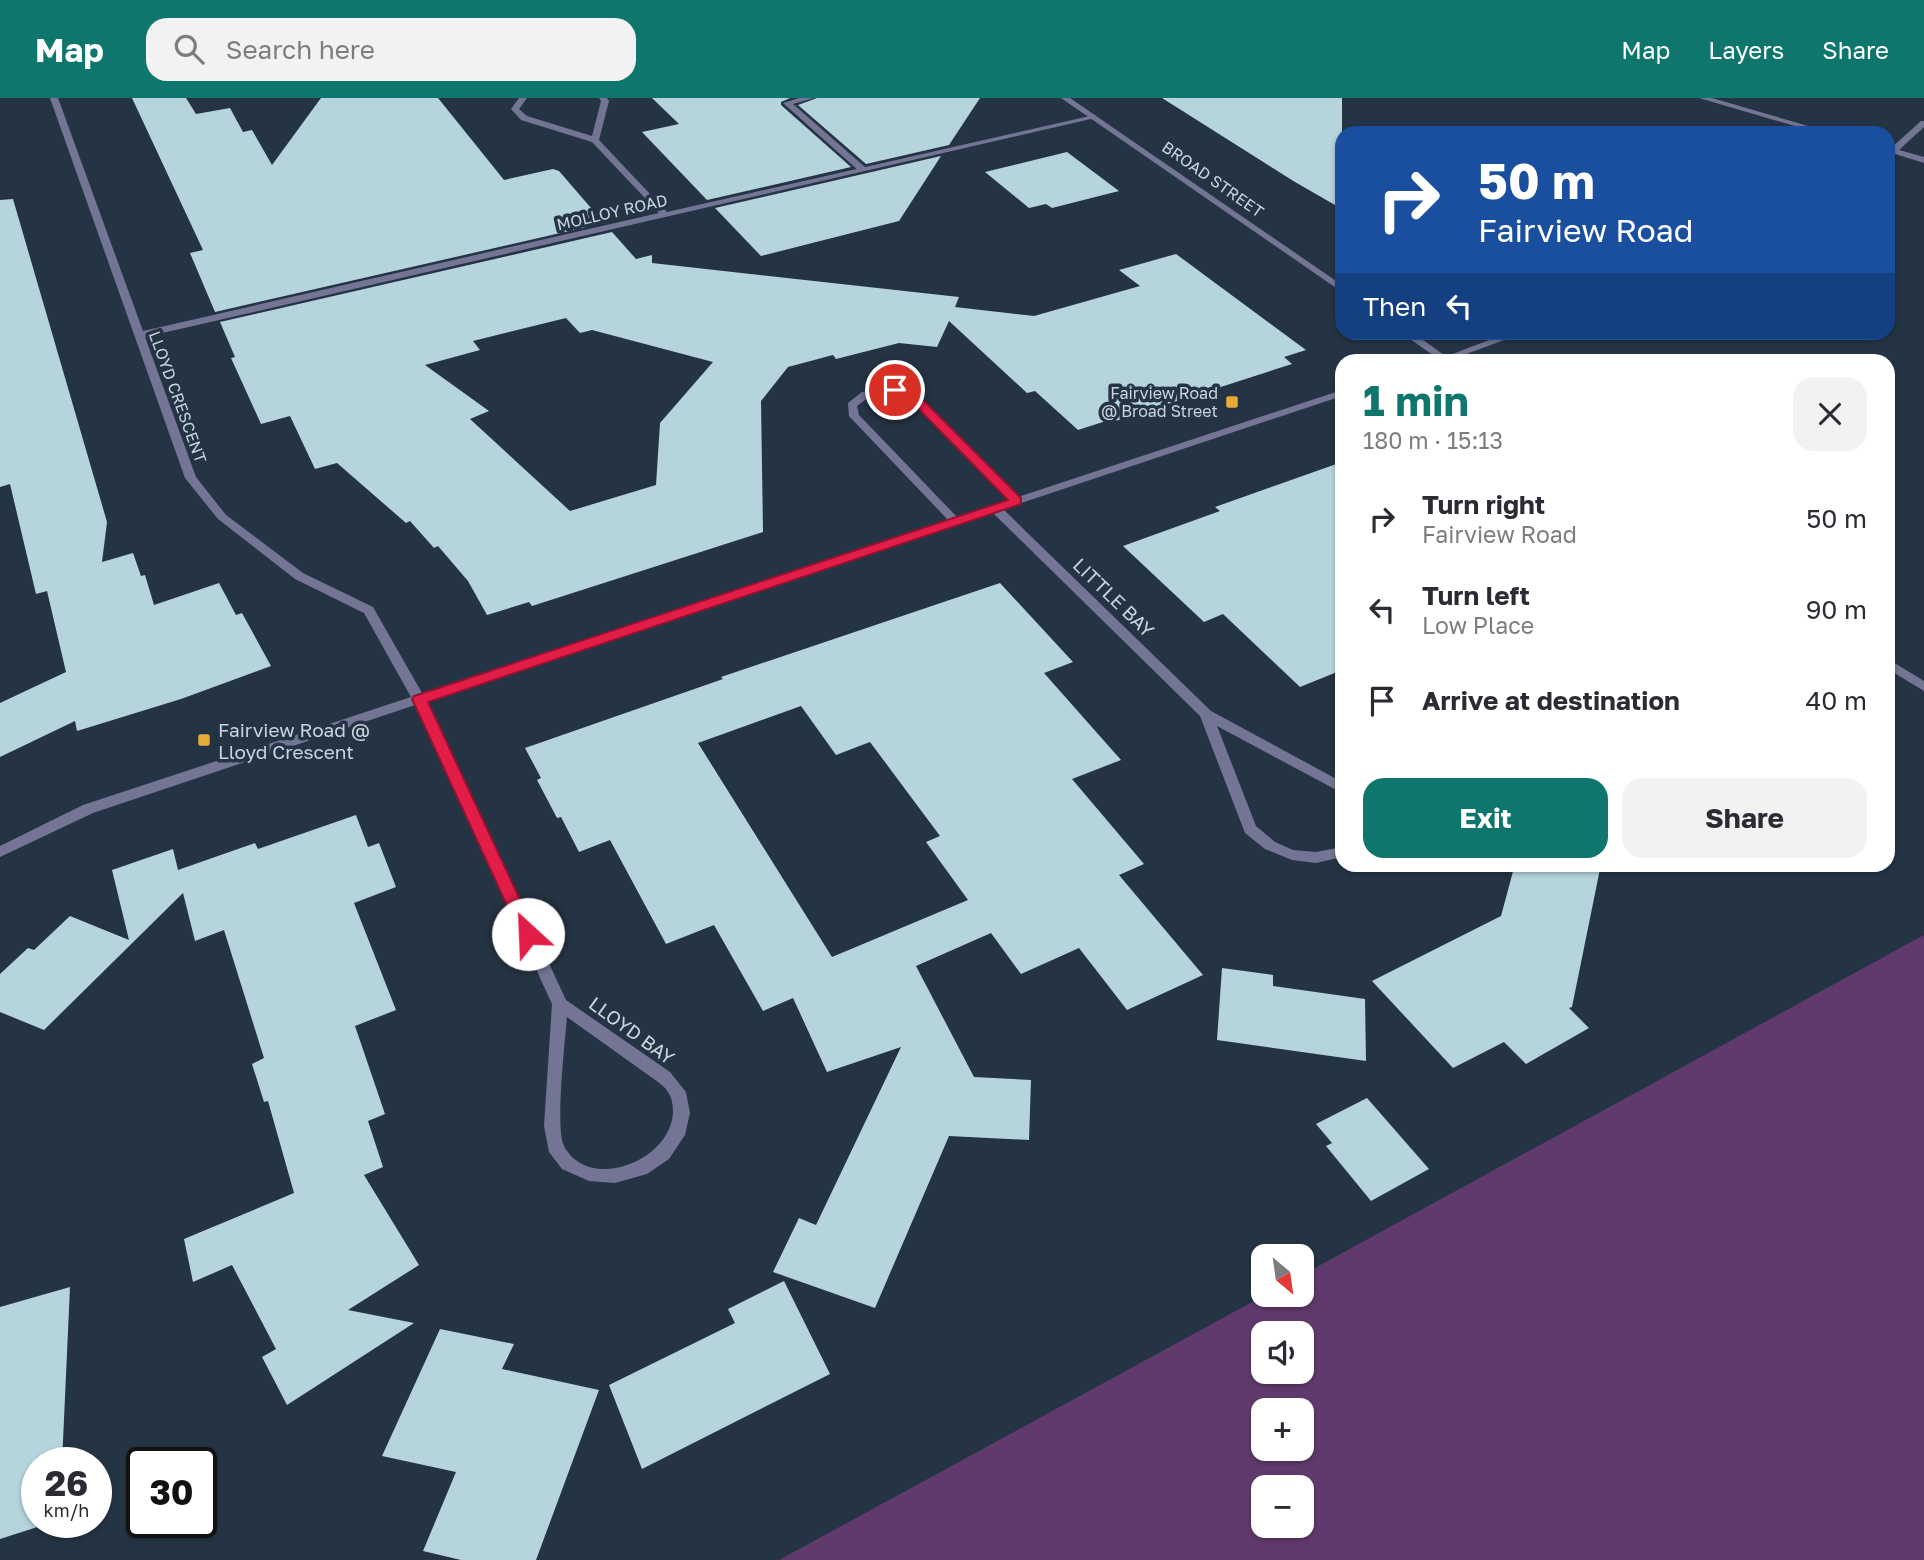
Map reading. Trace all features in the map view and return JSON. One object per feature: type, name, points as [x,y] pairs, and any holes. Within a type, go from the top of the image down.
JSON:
[{"type":"street","name":"LLOYD CRESCENT","points":[[54,98],[191,478],[222,517],[299,576],[369,610],[419,699]]},
{"type":"street","points":[[523,98],[515,108],[524,118],[595,140],[665,215]]},
{"type":"street","points":[[595,140],[605,101],[603,98]]},
{"type":"street","points":[[810,98],[787,103],[862,169]]},
{"type":"street","name":"BROAD STREET","points":[[1065,98],[1335,284]]},
{"type":"street","points":[[1703,98],[1803,126]]},
{"type":"street","name":"MOLLOY ROAD","points":[[139,335],[1091,117]]},
{"type":"street","points":[[1895,148],[1924,122]]},
{"type":"street","points":[[1895,154],[1924,160]]},
{"type":"street","points":[[1416,340],[1436,354]]},
{"type":"street","points":[[1460,354],[1499,340]]},
{"type":"street","points":[[955,521],[854,416],[852,405],[860,396],[876,391],[895,390],[913,396],[1016,501]]},
{"type":"street","points":[[0,852],[88,809],[1335,395]]},
{"type":"street","name":"LITTLE BAY","points":[[995,508],[1206,714],[1335,784]]},
{"type":"street","points":[[1895,668],[1924,687]]},
{"type":"street","name":"LLOYD BAY","points":[[419,699],[561,1004],[552,1126],[555,1147],[568,1164],[589,1174],[615,1176],[641,1169],[663,1154],[677,1135],[682,1113],[678,1092],[664,1077],[561,1004]]},
{"type":"street","name":"LITTLE BAY","points":[[1206,714],[1250,829],[1256,836],[1280,853],[1301,858],[1322,858],[1335,854]]},
{"type":"shaded area","points":[[1924,935],[1924,1560],[779,1560],[1251,1303],[1251,1307],[1314,1307],[1314,1268]]},
{"type":"building","points":[[132,98],[186,98],[196,114],[230,108],[243,132],[252,130],[272,165],[321,98],[438,98],[504,180],[553,169],[559,171],[604,223],[215,312],[190,253],[203,250]]},
{"type":"building","points":[[652,98],[790,98],[781,102],[781,105],[851,167],[707,200],[642,132],[679,124]]},
{"type":"building","points":[[817,98],[980,98],[949,145],[866,164],[798,105]]},
{"type":"building","points":[[1162,98],[1342,98],[1342,126],[1335,126],[1335,205]]},
{"type":"building","points":[[1067,152],[1119,191],[1052,208],[1046,204],[1029,208],[985,172]]},
{"type":"building","points":[[941,156],[899,221],[761,256],[715,208]]},
{"type":"building","points":[[13,199],[107,522],[102,562],[133,553],[141,576],[145,575],[154,605],[219,583],[236,615],[242,613],[271,666],[181,699],[77,731],[75,721],[0,757],[0,703],[66,672],[47,591],[36,594],[10,484],[0,487],[0,200]]},
{"type":"building","points":[[612,232],[636,259],[652,255],[652,263],[959,297],[955,307],[1034,316],[1140,286],[1119,270],[1176,254],[1306,350],[1284,357],[1292,364],[1112,422],[1109,420],[1078,430],[1035,391],[1027,393],[949,321],[937,347],[899,343],[836,359],[833,355],[788,367],[761,401],[763,532],[532,606],[529,602],[487,615],[468,581],[438,546],[434,548],[410,521],[406,523],[337,463],[315,469],[290,416],[261,424],[231,358],[235,357],[220,322]],"holes":[[[566,318],[580,333],[592,330],[713,362],[660,423],[656,485],[570,511],[470,419],[489,411],[425,365],[480,350],[473,341]]]},
{"type":"building","points":[[1335,464],[1335,673],[1300,687],[1223,614],[1204,622],[1123,546],[1220,511],[1215,507]]},
{"type":"building","points":[[1000,583],[1073,662],[1044,673],[1121,760],[1072,779],[1144,864],[1119,875],[1203,975],[1127,1010],[1079,948],[1021,974],[991,933],[916,966],[974,1077],[1031,1080],[1029,1140],[949,1136],[875,1308],[773,1272],[799,1218],[816,1225],[901,1047],[827,1072],[793,998],[763,1011],[714,925],[666,944],[610,840],[579,852],[537,780],[541,778],[525,748],[723,679],[721,677]],"holes":[[[801,706],[836,755],[870,742],[940,836],[926,842],[968,900],[832,957],[698,743]]]},
{"type":"building","points":[[356,815],[368,847],[379,843],[396,887],[354,903],[396,1010],[355,1026],[385,1114],[368,1121],[383,1167],[364,1175],[419,1265],[348,1310],[414,1323],[287,1405],[262,1357],[276,1349],[232,1265],[193,1282],[184,1239],[294,1193],[268,1101],[264,1102],[252,1064],[264,1058],[224,930],[195,941],[183,893],[44,1030],[0,1012],[0,974],[28,948],[34,950],[70,916],[129,940],[112,870],[173,849],[178,870],[255,843],[258,849]]},
{"type":"building","points":[[1513,872],[1599,872],[1572,1007],[1569,1008],[1589,1028],[1526,1064],[1504,1042],[1453,1068],[1372,981],[1501,916]]},
{"type":"building","points":[[1222,968],[1273,975],[1273,986],[1365,999],[1366,1061],[1217,1040]]},
{"type":"building","points":[[1367,1098],[1429,1169],[1371,1201],[1326,1146],[1332,1143],[1316,1124]]},
{"type":"building","points":[[784,1281],[830,1374],[642,1469],[609,1385],[735,1323],[728,1309]]},
{"type":"building","points":[[70,1287],[63,1447],[21,1447],[21,1532],[0,1539],[0,1307]]},
{"type":"building","points":[[440,1329],[514,1344],[502,1369],[599,1390],[536,1560],[461,1560],[423,1551],[456,1472],[382,1456]]},
{"type":"place","name":"Fairview Road @ Broad Street","points":[[1232,402]]},
{"type":"place","name":"Fairview Road @ Lloyd Crescent","points":[[204,740]]},
{"type":"route","points":[[528,934],[419,699],[1016,501],[913,396],[895,390]]}]
